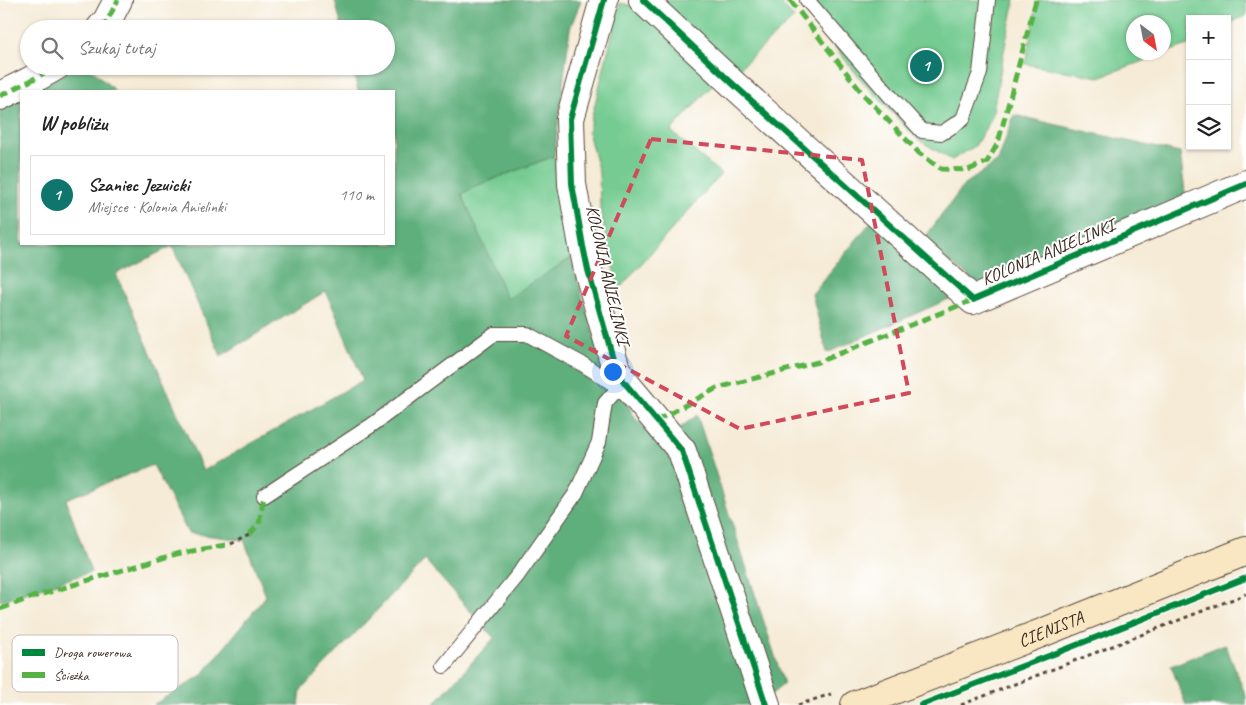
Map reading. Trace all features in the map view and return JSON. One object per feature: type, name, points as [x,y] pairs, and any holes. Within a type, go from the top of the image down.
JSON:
[{"type":"street","points":[[107,20],[118,0]]},
{"type":"street","name":"KOLONIA ANIELINKI","points":[[604,0],[570,119],[572,184],[588,270],[622,384],[682,451],[766,705]]},
{"type":"street","name":"KOLONIA ANIELINKI","points":[[643,0],[972,300],[1244,185]]},
{"type":"street","points":[[0,96],[40,75]]},
{"type":"street","name":"CIENISTA","points":[[855,705],[1246,552]]},
{"type":"lane","points":[[807,0],[922,131],[942,133],[963,119],[980,73],[988,0]]},
{"type":"lane","name":"KOLONIA ANIELINKI","points":[[264,496],[372,425],[494,334],[527,334],[622,384]]},
{"type":"lane","points":[[444,666],[518,575],[576,493],[599,442],[605,403],[622,384]]},
{"type":"path","points":[[231,544],[249,535]]},
{"type":"path","points":[[961,705],[1246,594]]},
{"type":"highlighted area","points":[[651,139],[862,160],[909,393],[740,429],[566,336]]},
{"type":"green space","points":[[335,0],[581,0],[570,29],[554,156],[476,186],[462,194],[507,299],[571,258],[600,356],[635,418],[660,443],[697,415],[784,684],[758,705],[433,705],[494,638],[425,560],[301,690],[299,705],[153,705],[174,692],[178,692],[178,690],[202,675],[266,596],[244,540],[188,533],[153,465],[66,499],[91,572],[0,601],[0,109],[20,98],[20,245],[395,245],[395,90],[358,90],[354,75],[395,75],[395,20],[340,20]],"holes":[[[172,246],[221,356],[326,291],[363,380],[203,471],[116,274]]]},
{"type":"green space","points":[[655,0],[778,0],[794,18],[733,74]]},
{"type":"green space","points":[[797,0],[1015,0],[992,117],[975,146],[952,160],[917,139],[863,82]]},
{"type":"green space","points":[[1038,0],[1246,0],[1246,15],[1231,23],[1231,15],[1186,15],[1186,45],[1171,51],[1171,15],[1126,15],[1126,60],[1146,60],[1099,77],[1025,64]]},
{"type":"green space","points":[[620,3],[637,7],[718,79],[671,131],[721,174],[618,290],[600,209],[599,173],[588,132]]},
{"type":"green space","points":[[60,75],[98,75],[114,90],[33,90]]},
{"type":"green space","points":[[1014,115],[1180,153],[1186,200],[980,287],[923,240],[964,185],[998,161]]},
{"type":"green space","points":[[554,156],[571,258],[507,300],[462,194],[476,186]]},
{"type":"green space","points":[[874,218],[951,298],[827,353],[812,294]]},
{"type":"green space","points":[[1225,644],[1246,696],[1246,705],[1186,705],[1171,666]]},
{"type":"marked path","points":[[108,20],[118,0]]},
{"type":"marked path","points":[[790,0],[863,94],[919,153],[941,169],[968,170],[987,162],[998,143],[1036,0]]},
{"type":"marked path","points":[[0,96],[40,75]]},
{"type":"marked path","points":[[656,421],[717,388],[818,362],[973,300],[970,298]]},
{"type":"marked path","points":[[249,535],[259,524],[264,496]]},
{"type":"marked path","points":[[0,609],[33,597],[176,554],[231,544]]},
{"type":"cycle path","points":[[604,0],[570,119],[572,184],[588,270],[616,369],[624,382],[682,451],[766,705]]},
{"type":"cycle path","points":[[643,0],[733,84],[973,300],[1246,184]]},
{"type":"cycle path","points":[[921,705],[1246,578]]},
{"type":"place","name":"Szaniec Jezuicki","points":[[926,66]]}]
